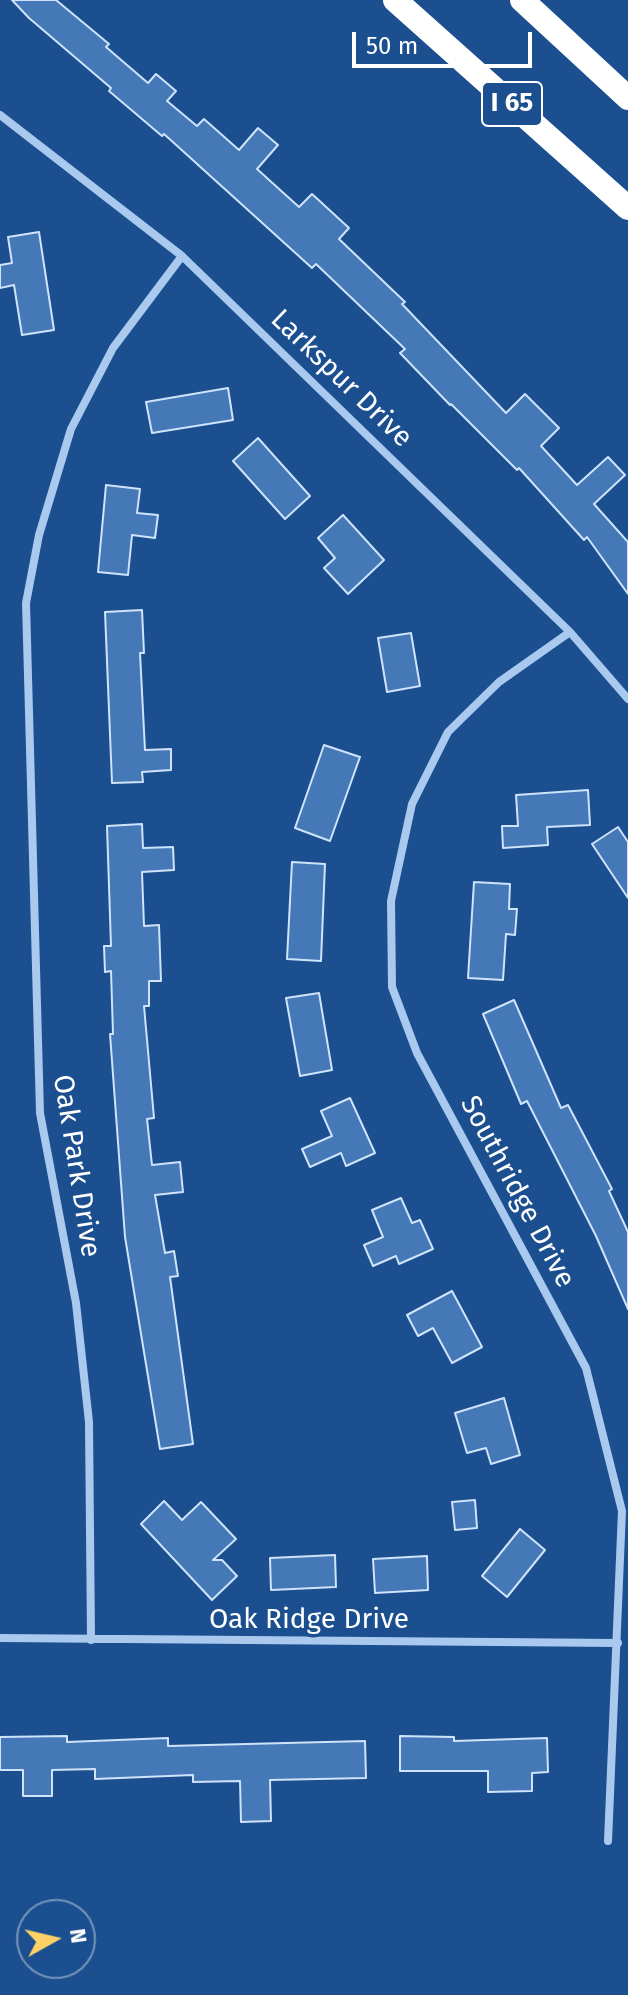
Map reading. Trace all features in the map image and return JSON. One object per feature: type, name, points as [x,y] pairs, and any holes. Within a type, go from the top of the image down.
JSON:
[{"type":"highway","name":"I 65","points":[[395,0],[628,208]]},
{"type":"highway","points":[[522,0],[628,98]]},
{"type":"street","name":"Larkspur Drive","points":[[0,115],[182,256],[570,632],[628,699]]},
{"type":"street","name":"Oak Park Drive","points":[[91,1640],[89,1422],[76,1303],[40,1113],[26,603],[39,535],[71,429],[113,348],[182,256]]},
{"type":"street","name":"Southridge Drive","points":[[570,632],[499,682],[448,732],[412,804],[391,901],[392,987],[417,1053],[586,1368],[622,1511],[608,1841]]},
{"type":"street","name":"Oak Ridge Drive","points":[[0,1638],[618,1643]]},
{"type":"building","points":[[12,0],[56,0],[109,44],[106,47],[148,83],[156,74],[176,91],[167,101],[197,126],[204,119],[239,150],[258,128],[278,145],[257,169],[299,207],[312,194],[349,228],[339,239],[405,302],[402,304],[506,413],[525,394],[559,428],[541,446],[577,485],[608,457],[625,475],[594,504],[628,542],[628,594],[587,537],[584,540],[519,468],[517,470],[450,405],[400,353],[405,349],[316,264],[312,268],[164,134],[162,136],[109,91],[111,88]]},
{"type":"building","points":[[39,232],[54,330],[22,335],[14,285],[0,288],[0,265],[12,263],[8,237]]},
{"type":"building","points":[[228,388],[233,420],[152,433],[146,402]]},
{"type":"building","points":[[258,438],[310,496],[285,519],[233,461]]},
{"type":"building","points":[[106,485],[140,489],[137,513],[158,515],[155,538],[132,535],[128,575],[98,572]]},
{"type":"building","points":[[343,515],[384,560],[348,594],[324,568],[335,558],[318,538]]},
{"type":"building","points":[[142,610],[144,653],[140,653],[145,750],[171,749],[171,770],[142,772],[143,782],[112,783],[105,612]]},
{"type":"building","points":[[411,633],[420,686],[387,692],[378,638]]},
{"type":"building","points":[[324,745],[360,757],[330,841],[295,828]]},
{"type":"building","points":[[588,790],[590,825],[547,827],[548,845],[503,848],[502,826],[518,826],[516,795]]},
{"type":"building","points":[[142,824],[143,848],[173,847],[174,870],[142,872],[144,926],[159,925],[161,981],[149,981],[149,1006],[144,1006],[154,1118],[147,1119],[152,1165],[180,1162],[183,1192],[155,1195],[165,1253],[174,1251],[178,1276],[170,1277],[193,1444],[160,1449],[125,1237],[110,1034],[113,1034],[111,971],[105,972],[104,946],[111,946],[107,826]]},
{"type":"building","points":[[618,827],[628,842],[628,898],[592,844]]},
{"type":"building","points":[[292,862],[325,864],[321,961],[287,959]]},
{"type":"building","points":[[474,882],[510,884],[509,909],[517,909],[515,935],[506,934],[503,980],[468,978]]},
{"type":"building","points":[[319,993],[332,1070],[300,1076],[286,998]]},
{"type":"building","points":[[514,1000],[561,1108],[568,1105],[612,1189],[609,1191],[628,1232],[628,1309],[596,1236],[527,1101],[521,1104],[483,1014]]},
{"type":"building","points":[[350,1098],[375,1153],[346,1166],[341,1153],[310,1167],[302,1149],[332,1136],[321,1111]]},
{"type":"building","points":[[401,1198],[412,1223],[420,1220],[433,1249],[399,1264],[396,1256],[373,1266],[364,1245],[383,1237],[372,1210]]},
{"type":"building","points":[[452,1291],[482,1347],[452,1363],[433,1328],[418,1336],[407,1315]]},
{"type":"building","points":[[504,1398],[520,1455],[491,1464],[486,1448],[467,1453],[455,1413]]},
{"type":"building","points":[[475,1500],[477,1528],[455,1530],[452,1502]]},
{"type":"building","points":[[164,1501],[182,1520],[201,1502],[236,1539],[213,1560],[222,1560],[237,1576],[212,1600],[141,1524]]},
{"type":"building","points":[[520,1529],[545,1550],[507,1597],[482,1576]]},
{"type":"building","points":[[335,1555],[336,1587],[271,1590],[270,1558]]},
{"type":"building","points":[[427,1556],[428,1590],[375,1593],[373,1559]]},
{"type":"building","points":[[67,1736],[67,1742],[168,1738],[168,1746],[365,1741],[366,1778],[270,1780],[271,1821],[241,1822],[240,1781],[193,1782],[193,1775],[95,1779],[95,1769],[52,1770],[52,1796],[23,1796],[23,1770],[0,1770],[0,1737]]},
{"type":"building","points":[[400,1736],[454,1737],[454,1741],[547,1738],[548,1772],[532,1773],[532,1791],[488,1792],[488,1771],[400,1771]]}]
